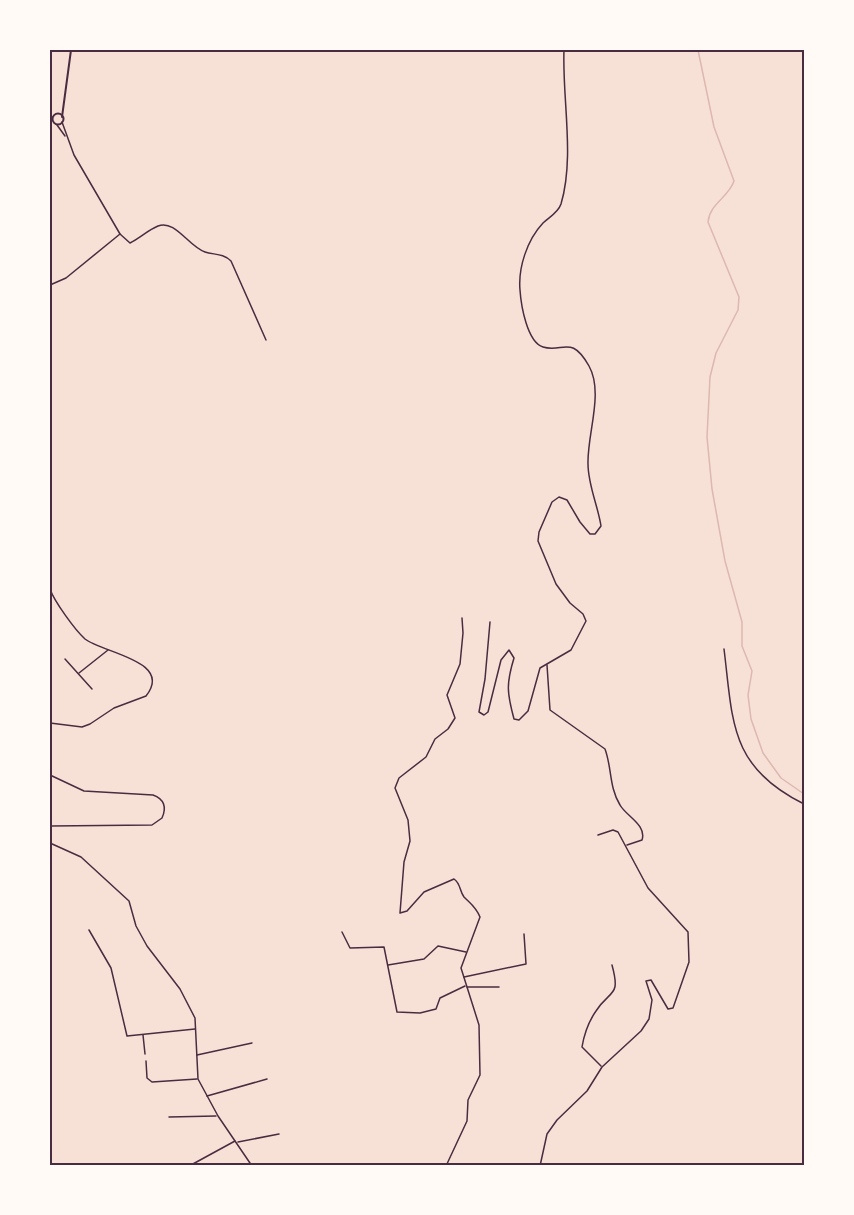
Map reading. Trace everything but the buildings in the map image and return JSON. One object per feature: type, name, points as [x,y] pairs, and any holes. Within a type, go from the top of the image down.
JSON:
[{"type":"street","points":[[67,140],[62,117],[71,50]]},
{"type":"street","points":[[490,622],[485,679],[479,708],[481,715],[488,712],[501,660],[507,651],[514,654],[507,690],[516,720],[528,711],[536,674],[547,664],[571,650],[586,621],[583,614],[570,603],[556,584],[539,544],[539,532],[552,502],[559,497],[567,500],[590,534],[596,534],[601,526],[588,466],[594,380],[589,366],[576,350],[566,345],[542,347],[536,343],[528,329],[520,292],[526,251],[531,240],[561,203],[566,153],[564,50]]},
{"type":"street","points":[[63,109],[51,120],[67,140],[120,234],[130,243],[160,225],[168,225],[205,252],[227,257],[235,267],[266,340]]},
{"type":"street","points":[[58,114],[62,117]]},
{"type":"street","points":[[56,124],[62,122]]},
{"type":"street","points":[[50,285],[66,278],[120,234]]},
{"type":"street","points":[[50,589],[86,639],[145,665],[151,675],[152,683],[146,696],[114,708],[90,724],[82,727],[50,723]]},
{"type":"street","points":[[446,1166],[467,1121],[468,1101],[480,1076],[479,1025],[463,977],[462,965],[480,917],[474,904],[464,897],[458,881],[452,879],[424,892],[407,911],[400,913],[404,862],[410,841],[408,820],[395,788],[399,778],[426,757],[435,739],[448,729],[455,718],[447,695],[460,664],[464,633],[462,618]]},
{"type":"street","points":[[724,649],[737,739],[746,756],[758,769],[787,794],[804,804]]},
{"type":"street","points":[[78,674],[108,650]]},
{"type":"street","points":[[65,659],[92,688]]},
{"type":"street","points":[[547,664],[550,710],[605,749],[615,796],[640,829],[642,840],[625,846]]},
{"type":"street","points":[[50,775],[84,791],[153,795],[162,800],[165,807],[162,818],[152,825],[50,826]]},
{"type":"street","points":[[540,1166],[547,1134],[562,1115],[587,1091],[602,1067],[641,1031],[649,1019],[652,1000],[645,981],[651,980],[668,1008],[673,1008],[689,962],[686,927],[648,888],[616,830],[598,835]]},
{"type":"street","points":[[50,843],[81,857],[129,901],[136,926],[147,946],[191,1008],[196,1029],[198,1079],[218,1116],[252,1166]]},
{"type":"street","points":[[89,930],[111,968],[127,1036],[196,1029]]},
{"type":"street","points":[[342,932],[350,948],[384,947],[397,1012],[420,1013],[436,1009],[440,998],[466,987],[499,987]]},
{"type":"street","points":[[463,977],[525,964],[524,934]]},
{"type":"street","points":[[387,965],[424,959],[438,946],[467,953]]},
{"type":"street","points":[[602,1067],[582,1047],[594,1013],[614,992],[615,981],[612,965]]},
{"type":"street","points":[[143,1035],[145,1054]]},
{"type":"street","points":[[196,1055],[252,1043]]},
{"type":"street","points":[[146,1060],[147,1078],[152,1082],[198,1079]]},
{"type":"street","points":[[206,1096],[267,1079]]},
{"type":"street","points":[[169,1117],[218,1116]]},
{"type":"street","points":[[191,1165],[236,1142],[279,1134]]},
{"type":"waterway","points":[[698,50],[714,127],[734,181],[732,187],[712,210],[708,222],[739,297],[738,310],[716,353],[710,377],[707,437],[712,489],[725,561],[742,622],[742,646],[752,671],[748,695],[751,719],[763,753],[781,778],[804,794]]}]
